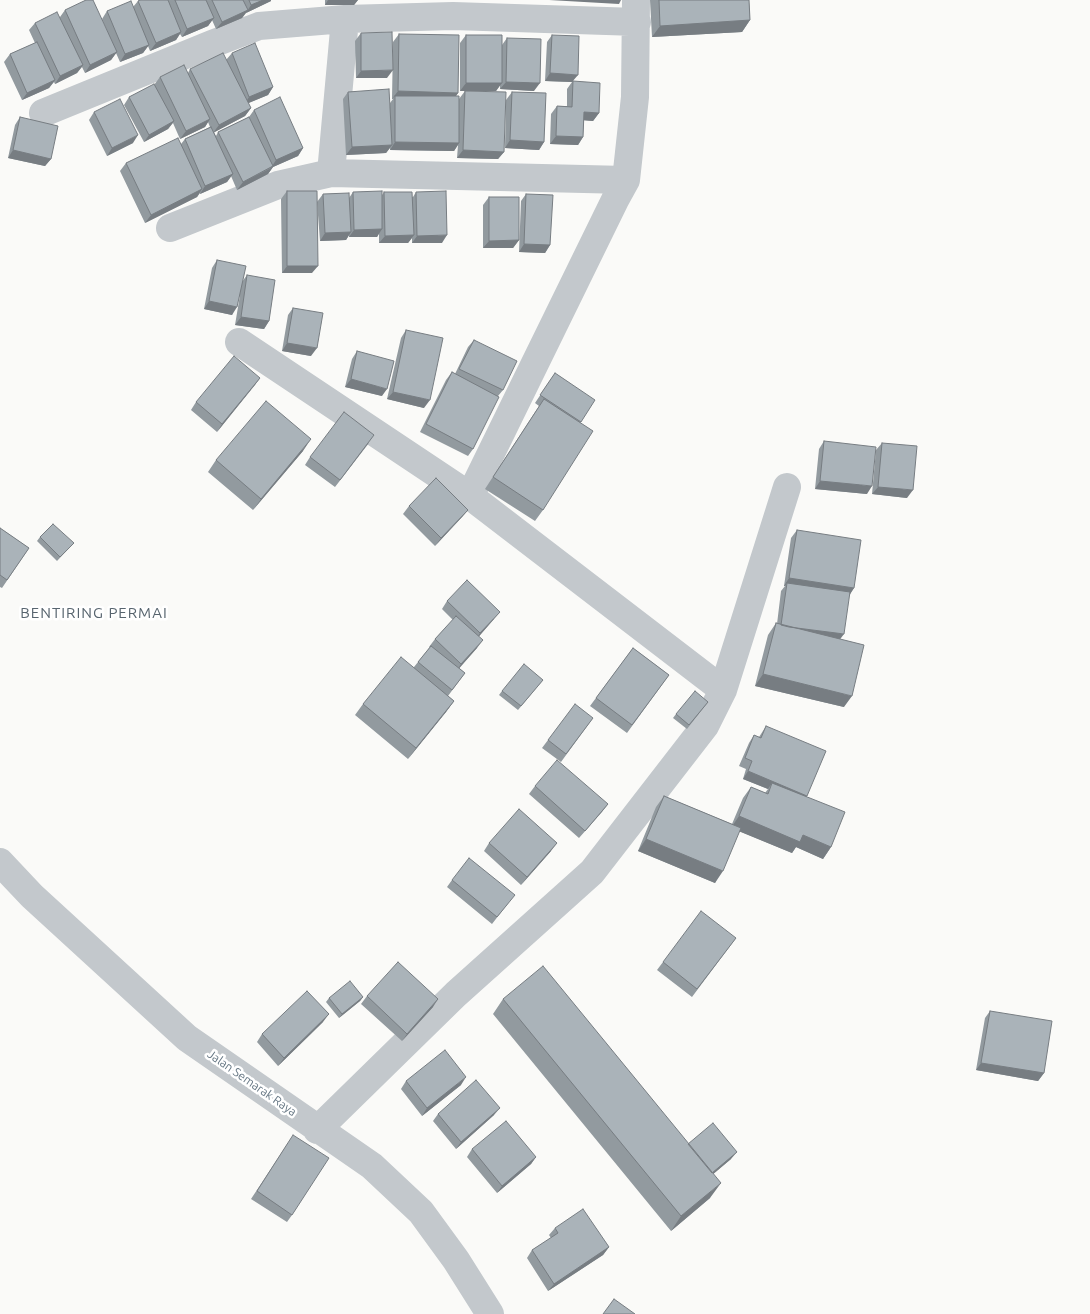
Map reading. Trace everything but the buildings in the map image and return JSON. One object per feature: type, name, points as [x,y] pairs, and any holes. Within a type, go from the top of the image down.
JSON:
[{"type":"street","points":[[43,113],[259,26],[345,19],[636,11],[635,97],[626,180],[470,496]]},
{"type":"street","points":[[332,173],[345,19]]},
{"type":"street","points":[[170,228],[278,185],[332,173],[626,180]]},
{"type":"street","points":[[239,342],[470,496],[723,690]]},
{"type":"street","points":[[318,1130],[456,994],[592,872],[705,726],[723,690],[787,487]]},
{"type":"street","name":"Jalan Semarak Raya","points":[[0,862],[32,896],[187,1038],[372,1166],[421,1212],[456,1260],[490,1314]]},
{"type":"district","name":"BENTIRING PERMAI","points":[[94,613]]}]
